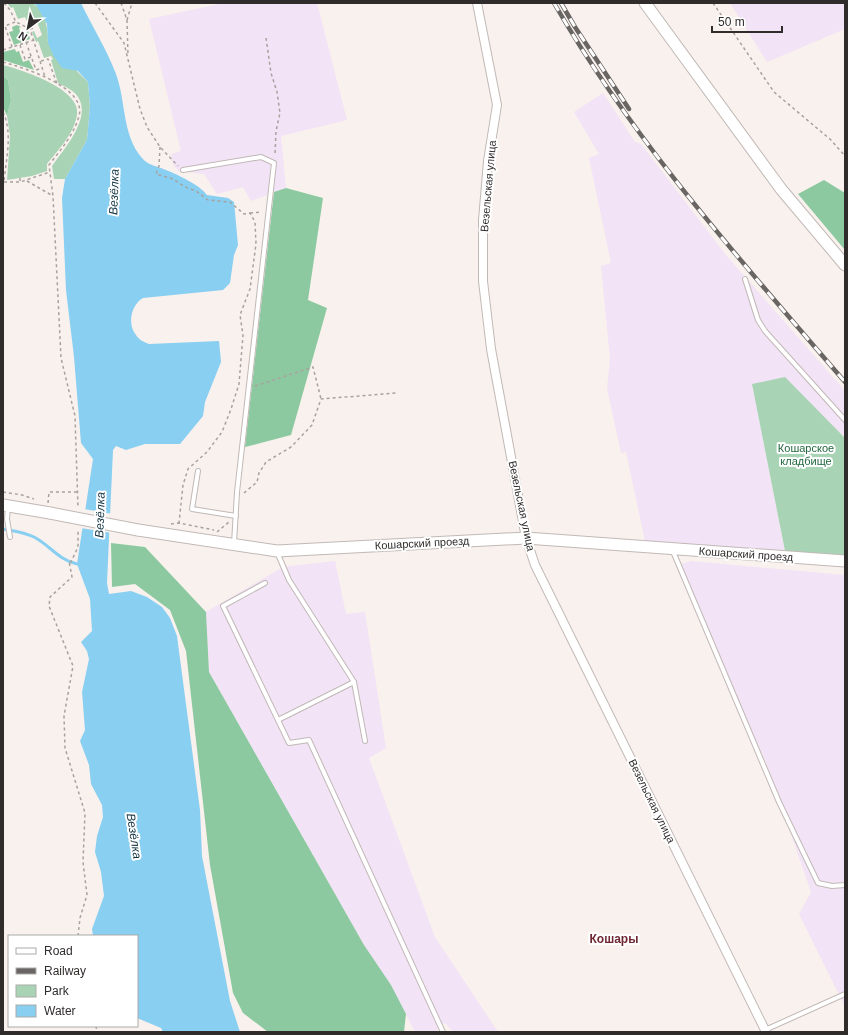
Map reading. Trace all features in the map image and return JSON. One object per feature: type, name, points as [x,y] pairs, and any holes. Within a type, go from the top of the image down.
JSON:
[{"type":"street","name":"Везельская улица","points":[[477,3],[497,105],[488,161],[484,220],[483,281],[491,349],[526,538],[535,565],[766,1031]]},
{"type":"street","points":[[645,3],[781,189],[845,265]]},
{"type":"street","name":"Кошарский проезд","points":[[6,505],[50,509],[138,530],[277,551],[526,538],[845,561]]},
{"type":"lane","points":[[183,170],[261,157],[274,163],[237,492],[234,544]]},
{"type":"lane","points":[[745,279],[758,320],[765,332],[845,420]]},
{"type":"lane","points":[[198,471],[192,509],[236,516]]},
{"type":"lane","points":[[6,505],[9,535]]},
{"type":"lane","points":[[672,549],[779,802],[818,883],[832,886],[845,885]]},
{"type":"lane","points":[[277,551],[289,580],[354,682],[365,741]]},
{"type":"lane","points":[[265,583],[223,606],[289,744],[309,740],[443,1032]]},
{"type":"lane","points":[[278,720],[354,682]]},
{"type":"lane","points":[[766,1031],[845,994]]},
{"type":"path","points":[[4,3],[10,10],[16,22],[30,30],[41,61],[40,62],[45,78]]},
{"type":"path","points":[[95,3],[124,43],[140,109],[147,127],[160,148],[183,170]]},
{"type":"path","points":[[121,3],[127,20]]},
{"type":"path","points":[[128,60],[127,20],[132,3]]},
{"type":"path","points":[[713,3],[774,92],[831,140],[845,156]]},
{"type":"path","points":[[30,30],[34,28],[31,18]]},
{"type":"path","points":[[12,47],[5,26],[16,22]]},
{"type":"path","points":[[266,38],[271,73],[277,92],[280,113],[276,131],[274,163]]},
{"type":"path","points":[[3,50],[34,40]]},
{"type":"path","points":[[26,42],[36,70],[42,68]]},
{"type":"path","points":[[20,45],[25,59],[32,57]]},
{"type":"path","points":[[41,61],[48,59],[57,84]]},
{"type":"path","points":[[3,62],[23,68],[71,91],[77,99],[80,114],[72,134],[49,165],[53,196],[61,358],[75,416],[79,492],[78,512]]},
{"type":"path","points":[[3,112],[8,123],[8,134],[3,182],[27,181],[50,172]]},
{"type":"path","points":[[160,148],[160,166],[156,174],[173,179],[185,187],[196,191],[208,200],[230,202],[244,214],[257,211],[269,213]]},
{"type":"path","points":[[27,181],[53,196]]},
{"type":"path","points":[[211,529],[179,523],[183,485],[188,469],[207,452],[222,432],[239,384],[243,336],[240,315],[250,289],[256,244],[255,222],[250,213]]},
{"type":"path","points":[[237,492],[244,493],[257,482],[259,473],[266,462],[302,437],[312,425],[321,399],[313,367],[249,388]]},
{"type":"path","points":[[321,399],[396,393]]},
{"type":"path","points":[[3,492],[35,499]]},
{"type":"path","points":[[48,501],[49,492],[79,492]]},
{"type":"path","points":[[42,502],[50,509]]},
{"type":"path","points":[[217,532],[236,516]]},
{"type":"path","points":[[78,526],[78,547],[71,562],[69,561],[72,577],[50,597],[49,606],[73,666],[64,716],[65,748],[85,813],[82,862],[87,895],[80,918],[78,935]]},
{"type":"shaded area","points":[[224,3],[317,3],[347,120],[281,136],[286,188],[251,201],[243,187],[217,194],[204,174],[178,171],[173,164],[171,154],[181,151],[149,19]]},
{"type":"shaded area","points":[[730,3],[845,3],[845,29],[767,62]]},
{"type":"shaded area","points":[[603,93],[635,142],[641,144],[726,255],[845,391],[845,438],[842,434],[752,384],[785,551],[645,541],[626,452],[621,453],[607,388],[610,359],[601,266],[611,263],[589,158],[599,154],[574,112]]},
{"type":"shaded area","points":[[335,561],[346,614],[365,612],[386,748],[369,758],[435,937],[498,1032],[453,1032],[445,1023],[435,1032],[415,1032],[391,985],[364,945],[209,672],[206,612],[283,567]]},
{"type":"shaded area","points":[[691,561],[845,575],[845,1007],[799,914],[811,892],[766,762],[676,566]]},
{"type":"green space","points":[[7,3],[32,3],[37,6],[45,20],[48,43],[88,82],[90,107],[87,140],[65,179],[54,179],[52,166],[75,133],[82,114],[81,105],[74,92],[58,83],[51,56],[44,58],[38,41],[36,42],[32,32],[34,31],[37,38],[42,35],[38,24],[35,25],[32,19],[30,21],[32,26],[30,27],[25,17],[18,19],[13,7],[11,8]]},
{"type":"green space","points":[[17,25],[21,27],[19,28],[21,34],[28,31],[30,39],[14,45],[9,32],[13,31],[12,27]]},
{"type":"green space","points":[[15,49],[16,52],[19,51],[23,62],[29,60],[34,70],[3,60],[3,52]]},
{"type":"green space","points":[[3,65],[36,76],[61,89],[70,97],[76,106],[77,115],[73,129],[47,164],[47,171],[32,176],[7,180],[10,136],[7,116],[11,100],[8,80],[3,76]]},
{"type":"green space","points":[[3,76],[8,80],[11,100],[7,116],[3,107]]},
{"type":"green space","points":[[824,180],[845,193],[845,250],[798,194]]},
{"type":"green space","points":[[286,188],[323,198],[308,300],[327,308],[291,435],[245,447],[274,192]]},
{"type":"green space","name":"Кошарское кладбище","points":[[785,377],[845,438],[845,556],[785,551],[752,384]]},
{"type":"green space","points":[[111,543],[145,547],[206,612],[209,672],[364,945],[391,985],[406,1014],[404,1032],[268,1032],[243,1013],[233,993],[210,865],[186,651],[170,610],[135,584],[112,587]]},
{"type":"water","name":"Везёлка","points":[[32,3],[81,3],[116,74],[131,139],[145,161],[188,181],[204,191],[207,195],[228,198],[234,202],[238,245],[234,255],[230,283],[223,290],[143,298],[133,310],[131,320],[133,331],[142,341],[149,344],[219,341],[221,362],[205,402],[203,416],[180,444],[145,444],[126,450],[116,446],[113,450],[107,583],[109,594],[131,591],[147,597],[162,607],[170,618],[177,636],[200,810],[202,856],[230,1001],[240,1032],[163,1032],[161,1028],[138,1018],[138,935],[93,935],[92,929],[104,896],[101,872],[95,852],[97,836],[103,817],[102,805],[91,784],[89,765],[80,741],[85,730],[82,692],[89,659],[87,651],[81,642],[92,631],[90,599],[77,564],[93,459],[81,443],[74,357],[66,290],[62,198],[65,179],[87,140],[90,107],[88,82],[78,71],[62,68],[53,55],[48,43],[47,24],[36,5]]},
{"type":"pier","points":[[84,509],[113,514],[112,533],[81,528]]},
{"type":"waterway","points":[[3,529],[34,537],[59,556],[77,564]]},
{"type":"railway","points":[[554,3],[585,54],[619,104],[690,199],[728,246],[845,382]]},
{"type":"railway","points":[[561,3],[629,109]]},
{"type":"district","name":"Кошары","points":[[614,939]]}]
